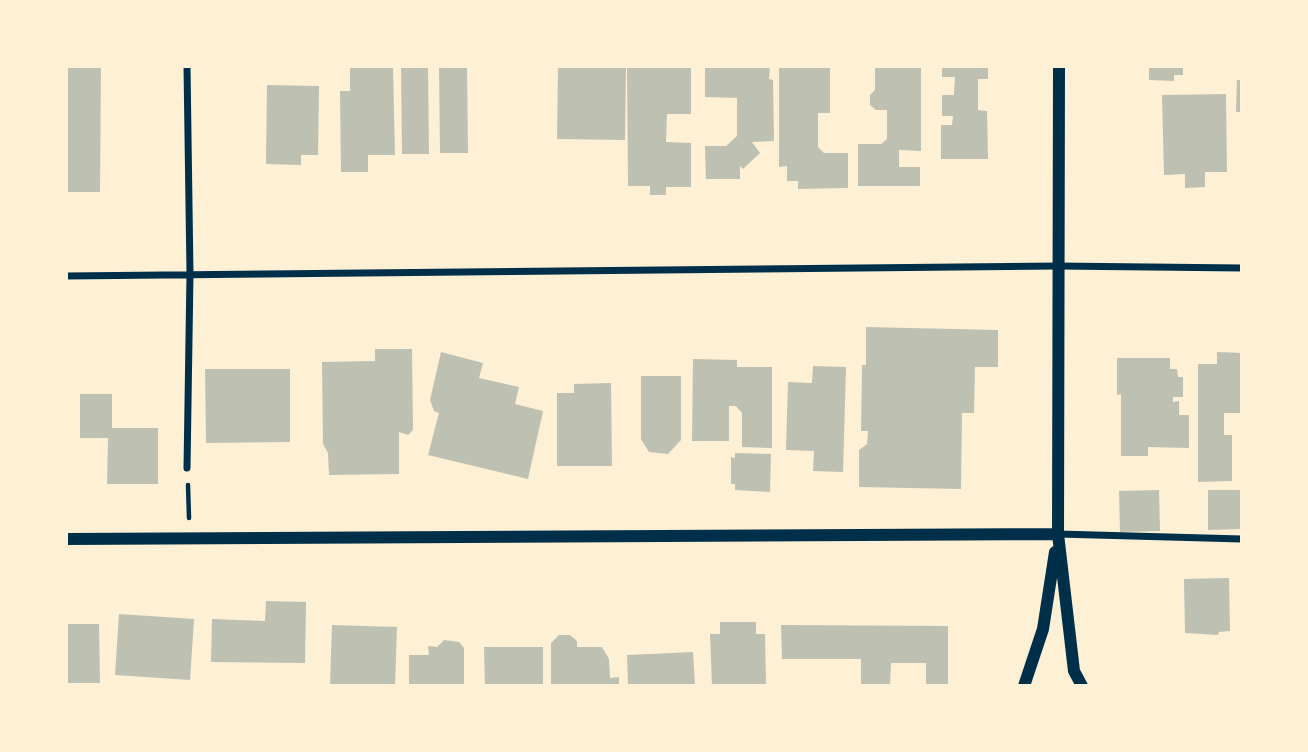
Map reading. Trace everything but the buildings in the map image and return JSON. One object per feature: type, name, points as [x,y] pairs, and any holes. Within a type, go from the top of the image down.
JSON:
[{"type":"street","points":[[187,66],[190,274],[187,468]]},
{"type":"street","points":[[1059,66],[1058,534],[1074,671],[1082,685]]},
{"type":"street","points":[[66,276],[1057,266],[1241,268]]},
{"type":"street","points":[[1024,685],[1043,629],[1058,534]]},
{"type":"street","points":[[66,539],[1058,534],[1241,538]]},
{"type":"path","points":[[187,468],[189,540]]}]
